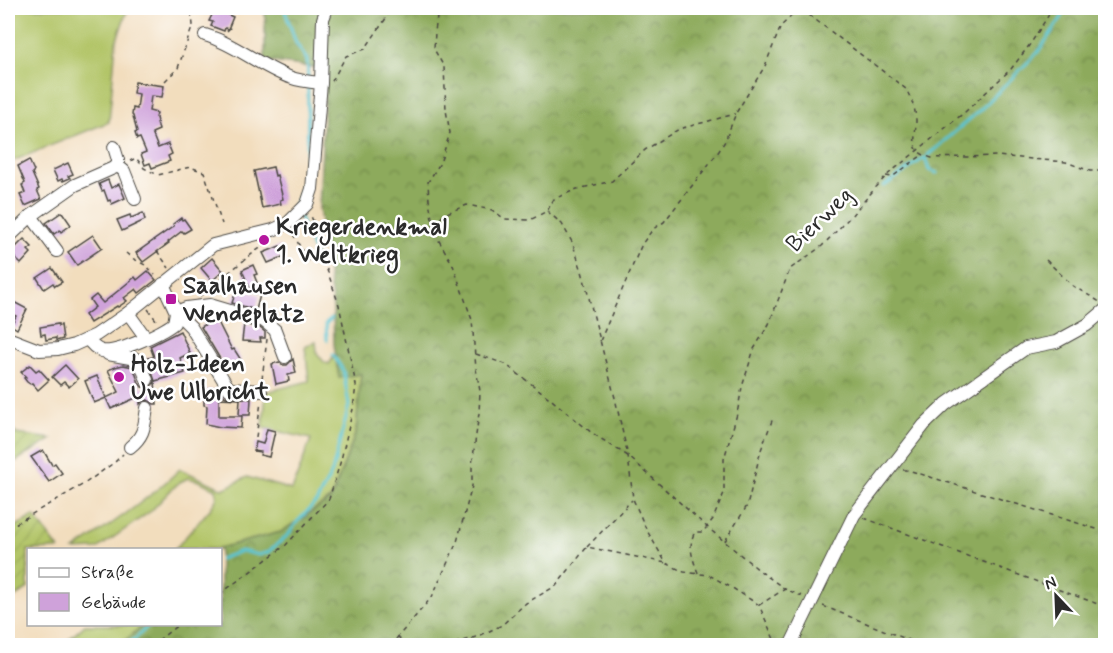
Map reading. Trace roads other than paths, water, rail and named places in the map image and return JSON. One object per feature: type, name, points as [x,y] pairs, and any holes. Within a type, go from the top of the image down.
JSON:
[{"type":"street","points":[[8,338],[39,350],[58,350],[88,339],[128,313],[213,245],[273,230],[291,220],[306,205],[312,189],[318,118],[317,82],[322,28],[327,8]]},
{"type":"street","points":[[205,35],[238,49],[288,77],[317,82]]},
{"type":"street","points":[[114,147],[118,166]]},
{"type":"street","points":[[118,166],[124,171],[135,198]]},
{"type":"street","points":[[8,238],[31,216],[75,185],[118,166]]},
{"type":"street","points":[[31,216],[57,251]]},
{"type":"street","points":[[163,284],[229,388],[261,391]]},
{"type":"street","points":[[104,351],[120,348],[166,329],[174,322],[181,310],[210,305],[264,321],[275,330],[285,357]]},
{"type":"street","points":[[790,645],[854,515],[924,425],[946,404],[1026,348],[1056,342],[1087,325],[1106,307]]},
{"type":"street","points":[[128,313],[147,338]]},
{"type":"street","points":[[88,339],[91,345],[109,354],[136,359],[140,362],[147,380]]},
{"type":"street","points":[[130,447],[138,440],[142,432],[147,408]]},
{"type":"waterway","points":[[287,8],[285,11],[296,43],[307,60],[308,79]]},
{"type":"waterway","points":[[928,155],[980,110],[1038,52],[1066,8]]},
{"type":"waterway","points":[[296,209],[306,163],[308,86]]},
{"type":"waterway","points":[[884,186],[924,158],[926,158],[929,170],[937,173]]},
{"type":"waterway","points":[[299,215],[316,258]]},
{"type":"waterway","points":[[327,340],[326,323],[332,318]]},
{"type":"waterway","points":[[222,558],[241,551],[259,555],[268,552],[289,534],[317,501],[332,472],[349,405],[343,370],[333,355]]},
{"type":"waterway","points":[[126,646],[148,626]]},
{"type":"place","name":"Kriegerdenkmal 1. Weltkrieg","points":[[264,240]]},
{"type":"place","name":"Saalhausen Wendeplatz","points":[[171,299]]},
{"type":"place","name":"Holz-Ideen Uwe Ulbricht","points":[[119,377]]}]
